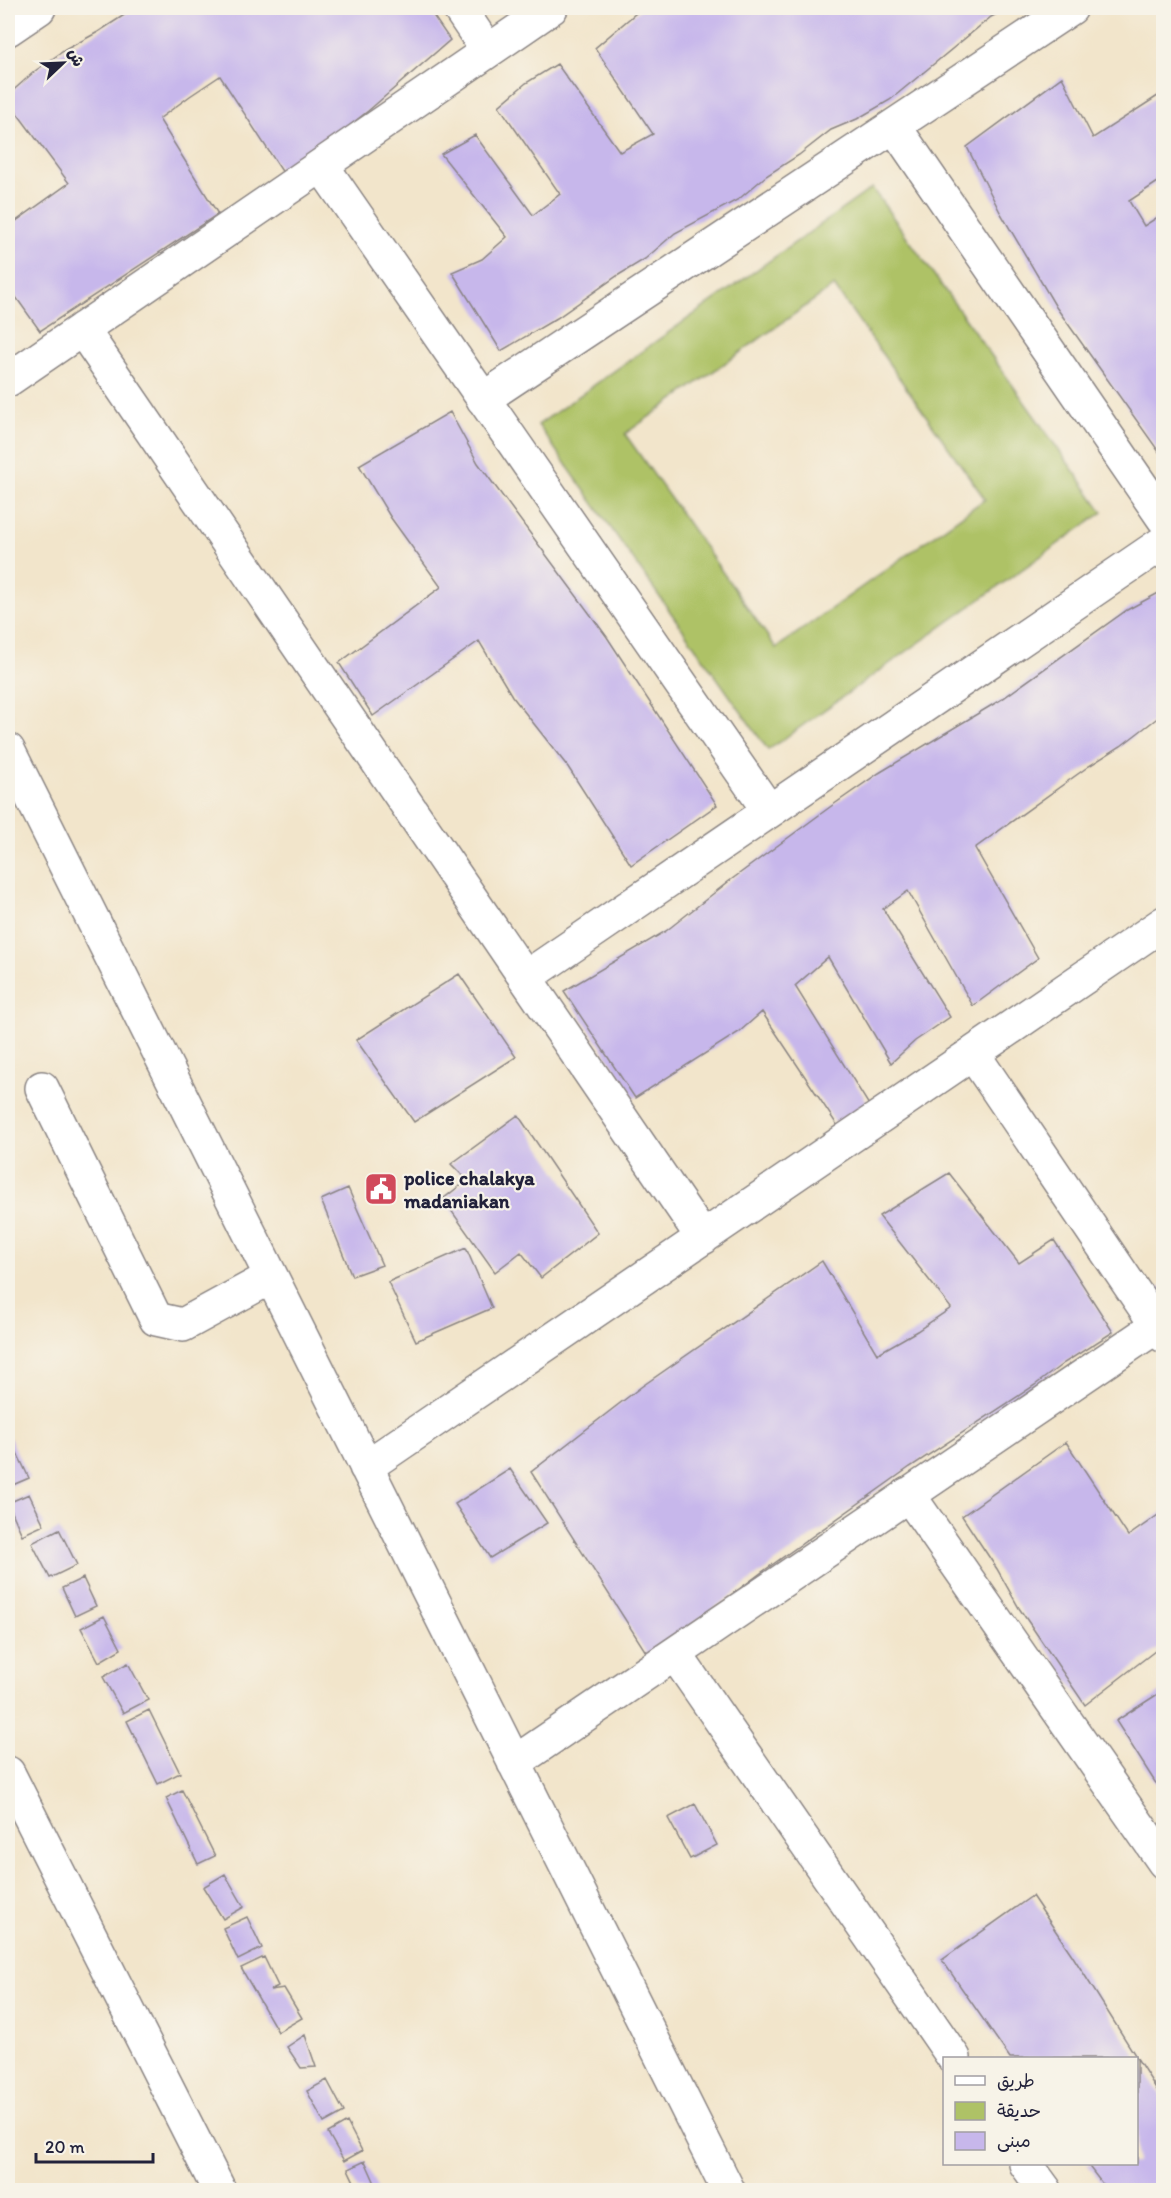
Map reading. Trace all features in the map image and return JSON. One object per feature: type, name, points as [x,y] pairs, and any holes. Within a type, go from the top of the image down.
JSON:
[{"type":"street","points":[[8,29],[39,8]]},
{"type":"street","points":[[459,8],[488,51]]},
{"type":"street","points":[[8,380],[551,8]]},
{"type":"street","points":[[483,399],[1071,8]]},
{"type":"street","points":[[894,126],[1164,519]]},
{"type":"street","points":[[322,166],[769,811]]},
{"type":"street","points":[[82,329],[703,1238]]},
{"type":"street","points":[[525,978],[1164,542]]},
{"type":"street","points":[[8,750],[728,2190]]},
{"type":"street","points":[[366,1467],[1164,923]]},
{"type":"street","points":[[513,1763],[908,1494],[1160,1331],[973,1054]]},
{"type":"street","points":[[42,1089],[156,1319],[183,1325],[271,1277]]},
{"type":"street","points":[[908,1494],[1164,1862]]},
{"type":"street","points":[[675,1654],[953,2057]]},
{"type":"street","points":[[8,1773],[219,2190]]},
{"type":"street","points":[[1027,2165],[1045,2190]]},
{"type":"green space","points":[[872,188],[1103,512],[768,750],[538,425]],"holes":[[[834,286],[985,499],[776,648],[625,434]]]},
{"type":"building","points":[[135,8],[428,8],[450,40],[368,111],[285,176],[220,76],[190,96],[159,119],[218,214],[40,331],[8,286],[8,227],[69,183],[8,101],[8,95],[35,71],[65,50]]},
{"type":"building","points":[[642,8],[1008,8],[991,17],[890,100],[857,119],[831,130],[799,155],[766,176],[739,199],[675,233],[645,259],[557,318],[501,351],[452,272],[482,259],[507,237],[441,154],[475,135],[533,215],[560,194],[499,106],[526,83],[557,64],[620,152],[653,134],[595,48]]},
{"type":"building","points":[[1062,77],[1093,138],[1164,92],[1164,178],[1129,201],[1144,226],[1164,213],[1164,459],[1056,307],[1000,212],[967,147]]},
{"type":"building","points":[[450,412],[478,463],[607,637],[717,805],[631,865],[568,767],[512,696],[479,641],[373,716],[339,663],[441,587],[391,518],[359,465]]},
{"type":"building","points":[[1164,590],[1164,713],[1121,746],[1089,766],[975,848],[1038,958],[973,1006],[908,891],[883,909],[950,1017],[915,1041],[891,1063],[828,957],[795,986],[869,1105],[839,1128],[762,1012],[739,1032],[635,1098],[564,991],[666,931],[728,882],[879,773],[1002,699],[1127,610]]},
{"type":"building","points":[[459,974],[516,1057],[414,1122],[356,1040]]},
{"type":"building","points":[[518,1115],[598,1233],[541,1278],[521,1252],[495,1272],[443,1199],[467,1180],[451,1164]]},
{"type":"building","points":[[949,1173],[1019,1263],[1054,1240],[1113,1332],[910,1467],[762,1572],[649,1657],[531,1472],[641,1387],[822,1261],[877,1354],[951,1308],[879,1216]]},
{"type":"building","points":[[348,1188],[382,1265],[352,1276],[321,1200]]},
{"type":"building","points":[[466,1248],[492,1308],[416,1341],[388,1282]]},
{"type":"building","points":[[1164,1285],[1164,1311],[1151,1294]]},
{"type":"building","points":[[10,1438],[29,1478],[8,1487],[8,1439]]},
{"type":"building","points":[[1066,1442],[1128,1536],[1164,1511],[1164,1644],[1085,1705],[1019,1608],[997,1569],[962,1516]]},
{"type":"building","points":[[510,1469],[547,1523],[490,1558],[455,1504]]},
{"type":"building","points":[[29,1494],[44,1525],[22,1535],[8,1503]]},
{"type":"building","points":[[59,1529],[77,1565],[50,1578],[32,1543]]},
{"type":"building","points":[[83,1578],[96,1606],[75,1616],[62,1588]]},
{"type":"building","points":[[104,1616],[121,1649],[99,1662],[81,1628]]},
{"type":"building","points":[[128,1663],[148,1700],[123,1713],[103,1677]]},
{"type":"building","points":[[1164,1690],[1164,1791],[1155,1782],[1116,1721]]},
{"type":"building","points":[[149,1710],[180,1773],[158,1784],[127,1721]]},
{"type":"building","points":[[182,1790],[215,1856],[198,1864],[166,1798]]},
{"type":"building","points":[[695,1804],[717,1845],[690,1859],[668,1818]]},
{"type":"building","points":[[225,1874],[244,1907],[223,1919],[203,1887]]},
{"type":"building","points":[[1032,1896],[1136,2057],[1009,2057],[942,1960]]},
{"type":"building","points":[[247,1917],[262,1948],[238,1960],[223,1928]]},
{"type":"building","points":[[264,1957],[278,1986],[270,1990],[284,1988],[302,2018],[278,2032],[241,1968]]},
{"type":"building","points":[[305,2035],[316,2067],[301,2068],[287,2047]]},
{"type":"building","points":[[1138,2060],[1164,2101],[1164,2190],[1107,2190],[1088,2165],[1138,2165]]},
{"type":"building","points":[[327,2080],[344,2112],[324,2123],[307,2091]]},
{"type":"building","points":[[347,2122],[362,2151],[344,2161],[328,2133]]},
{"type":"building","points":[[365,2161],[378,2190],[358,2190],[348,2169]]},
{"type":"place","name":"police chalakya madaniakan","points":[[381,1189]]}]
